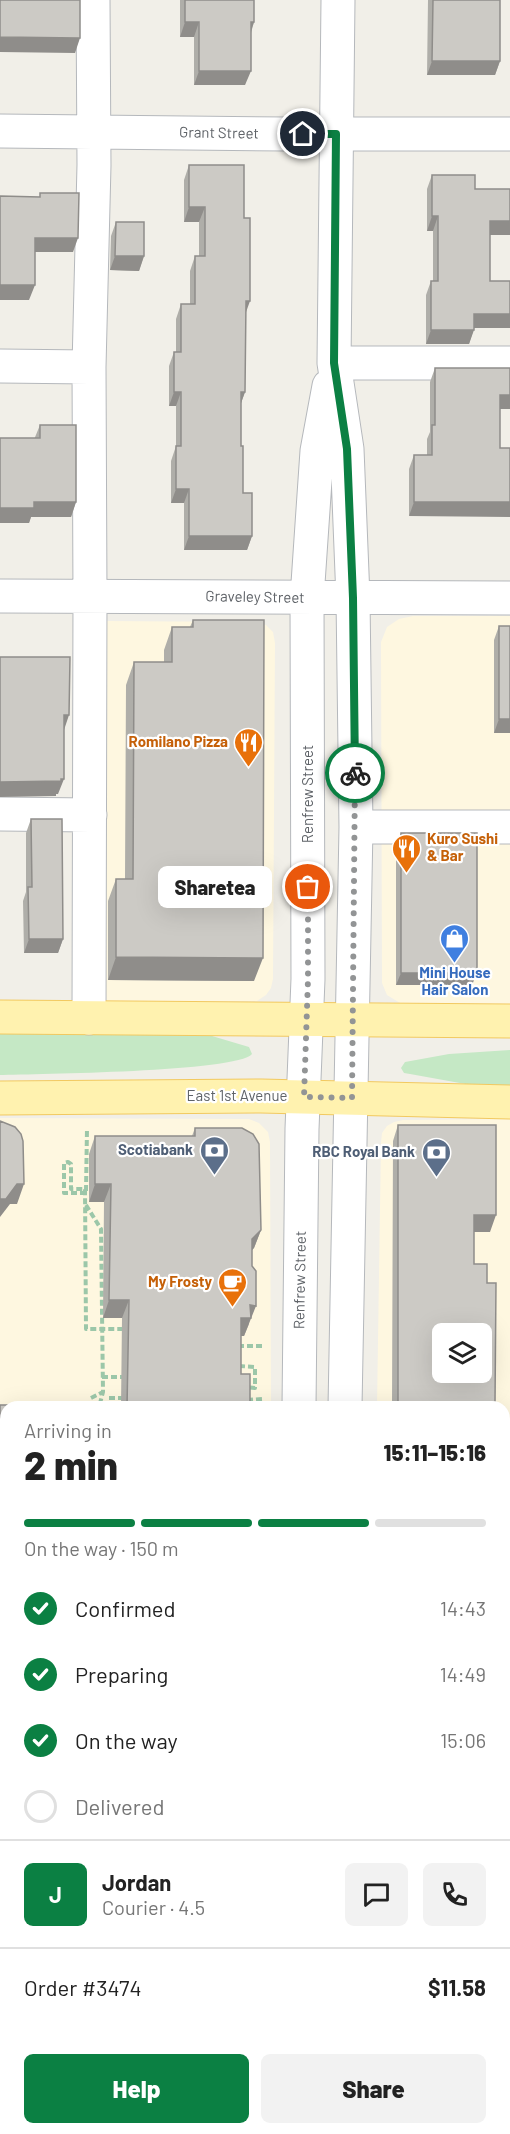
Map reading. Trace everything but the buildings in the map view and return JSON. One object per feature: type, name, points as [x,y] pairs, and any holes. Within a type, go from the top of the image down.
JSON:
[{"type":"main road","points":[[0,1017],[510,1022]]},
{"type":"main road","name":"East 1st Avenue","points":[[0,1098],[304,1097],[510,1102]]},
{"type":"street","points":[[89,1017],[88,367],[93,0]]},
{"type":"street","name":"Renfrew Street","points":[[338,0],[334,363],[347,449],[353,598],[356,827],[345,1401]]},
{"type":"street","name":"Grant Street","points":[[0,131],[510,134]]},
{"type":"street","points":[[334,363],[510,363]]},
{"type":"street","name":"Renfrew Street","points":[[299,1401],[306,1020],[307,598],[317,451],[334,363]]},
{"type":"street","points":[[0,366],[88,367]]},
{"type":"street","name":"Graveley Street","points":[[0,596],[510,598]]},
{"type":"street","points":[[0,814],[90,815]]},
{"type":"street","points":[[356,827],[510,827]]},
{"type":"path","points":[[87,1129],[86,1207],[101,1229],[103,1392],[101,1401]]},
{"type":"path","points":[[86,1193],[75,1193],[64,1193],[64,1163],[71,1164],[71,1189],[85,1189],[85,1200],[85,1259],[86,1329],[127,1329],[126,1340]]},
{"type":"path","points":[[238,1354],[240,1346],[262,1346]]},
{"type":"path","points":[[237,1361],[232,1365],[255,1367],[255,1388],[240,1386]]},
{"type":"path","points":[[237,1368],[254,1369],[254,1386],[240,1386]]},
{"type":"path","points":[[102,1377],[137,1377]]},
{"type":"path","points":[[240,1386],[246,1392],[247,1400],[262,1399]]},
{"type":"path","points":[[91,1398],[103,1392]]},
{"type":"path","points":[[109,1401],[109,1398],[133,1398]]},
{"type":"shaded area","points":[[413,616],[510,616],[510,1004],[400,1003],[387,995],[382,983],[381,642],[387,627],[399,619]]},
{"type":"shaded area","points":[[105,621],[257,622],[266,625],[273,632],[275,643],[273,979],[266,995],[257,1001],[105,1003]]},
{"type":"shaded area","points":[[0,1118],[249,1119],[259,1123],[268,1132],[270,1142],[271,1401],[0,1401]]},
{"type":"shaded area","points":[[510,1119],[510,1401],[377,1401],[381,1143],[382,1133],[387,1126],[403,1120]]},
{"type":"green space","points":[[0,1033],[161,1033],[212,1036],[249,1047],[252,1054],[238,1060],[211,1065],[175,1068],[0,1075]]},
{"type":"green space","points":[[510,1050],[510,1087],[471,1085],[404,1073],[401,1068],[405,1062],[449,1054]]},
{"type":"way so far","points":[[308,887],[304,1097],[352,1098],[355,773]]},
{"type":"place","name":"Romilano Pizza","points":[[249,768]]},
{"type":"place","name":"Kuro Sushi & Bar","points":[[406,874]]},
{"type":"place","name":"Sharetea","points":[[308,887]]},
{"type":"place","name":"Mini House Hair Salon","points":[[455,964]]},
{"type":"place","name":"Scotiabank","points":[[214,1176]]},
{"type":"place","name":"RBC Royal Bank","points":[[436,1178]]},
{"type":"place","name":"My Frosty","points":[[233,1308]]},
{"type":"route","points":[[303,134],[336,134],[334,363],[347,449],[353,598],[355,773]]}]
